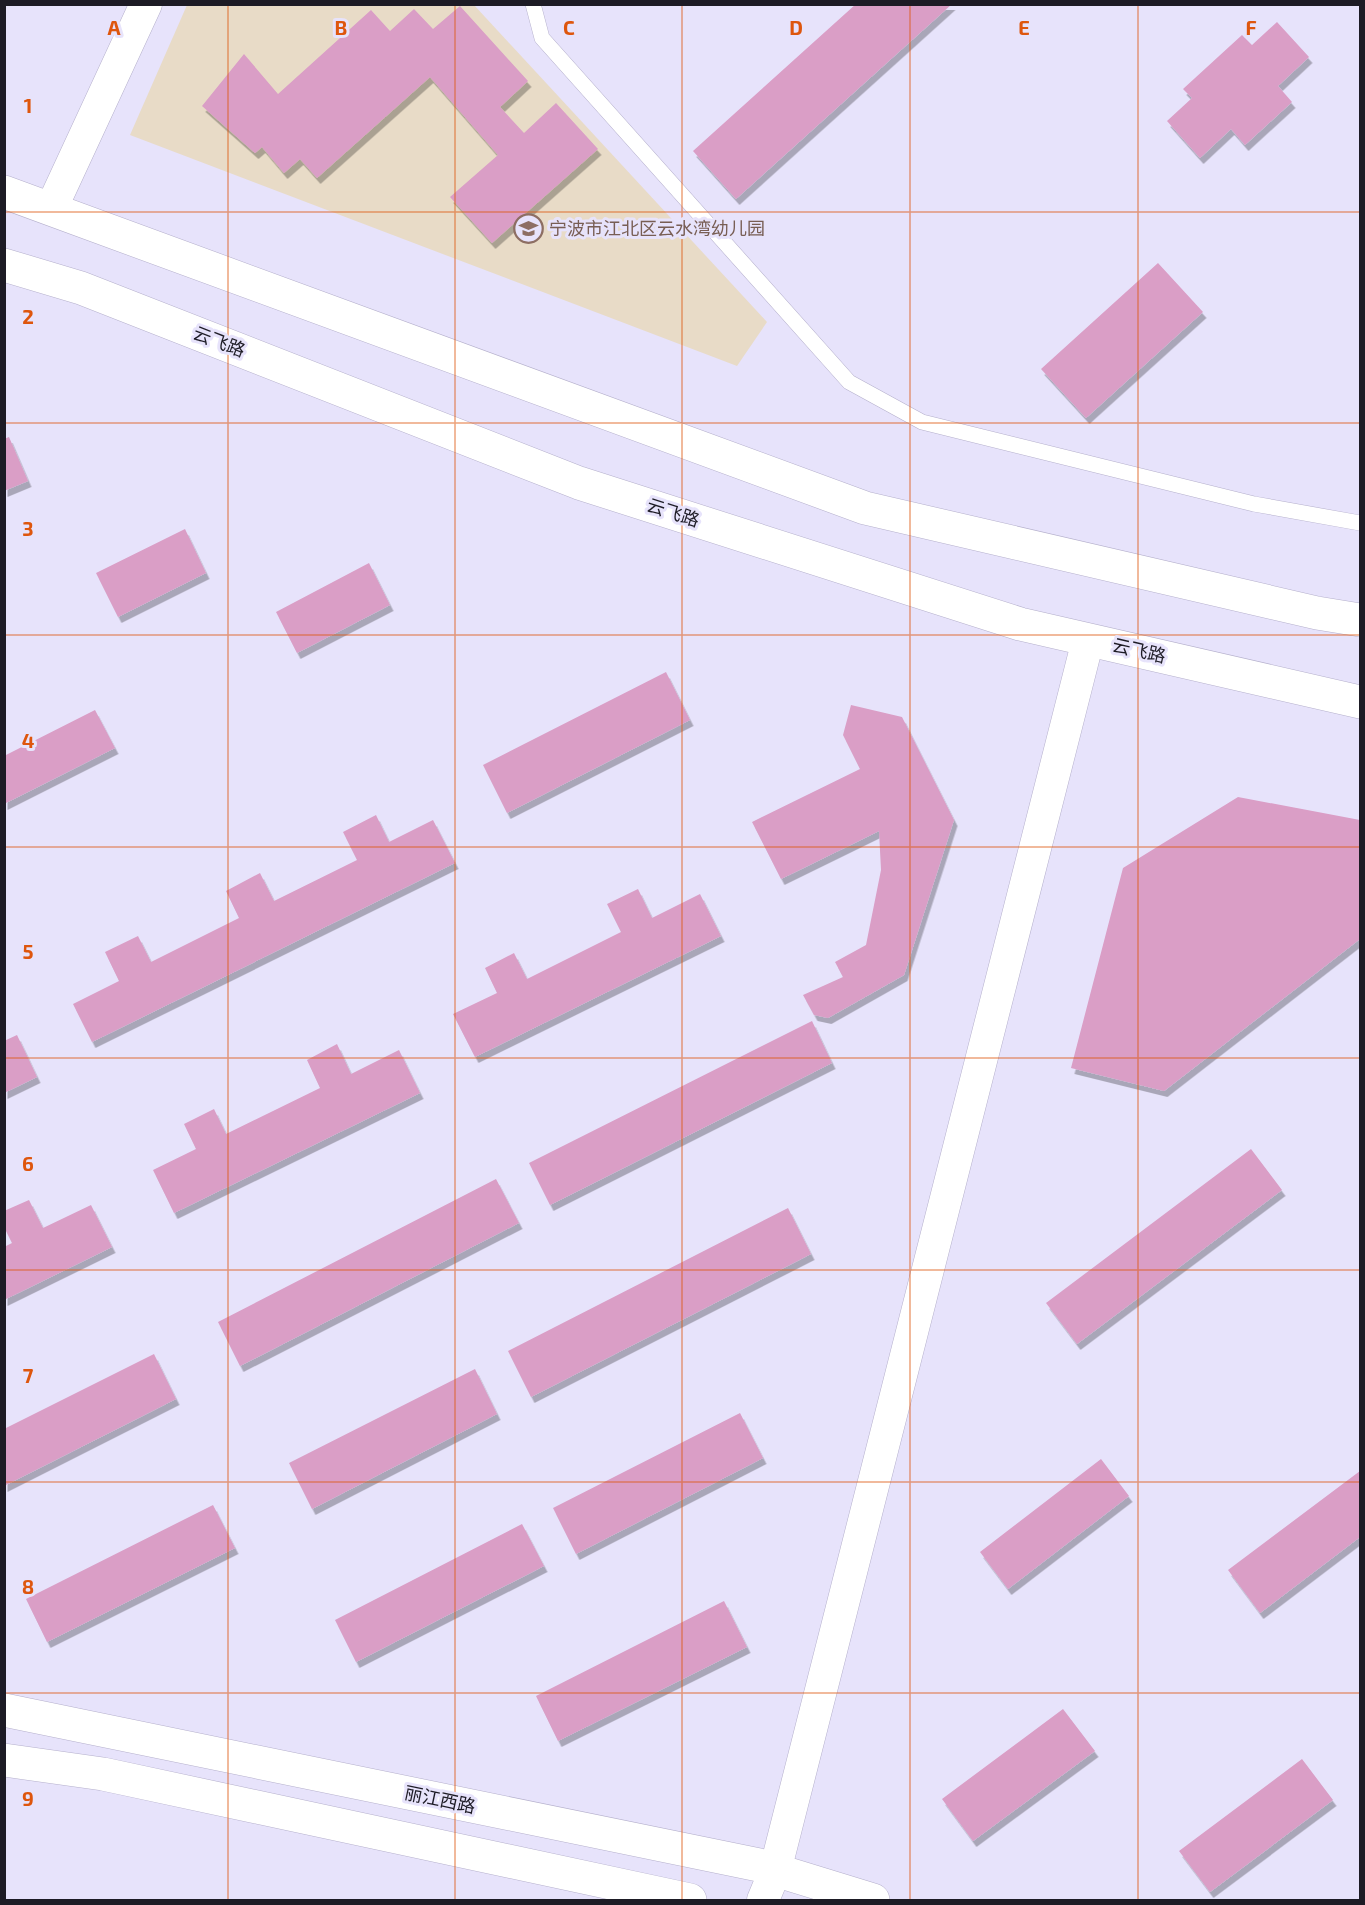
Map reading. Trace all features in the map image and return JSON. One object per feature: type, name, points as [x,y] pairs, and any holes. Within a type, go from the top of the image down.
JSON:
[{"type":"main road","points":[[4,192],[865,508],[1360,621]]},
{"type":"main road","name":"云飞路","points":[[4,265],[81,288],[579,483],[1020,624],[1360,702]]},
{"type":"main road","name":"丽江西路","points":[[4,1710],[759,1865],[873,1900]]},
{"type":"main road","points":[[4,1760],[103,1774],[690,1900]]},
{"type":"street","points":[[51,209],[146,4]]},
{"type":"street","points":[[763,1900],[775,1870],[1088,640]]},
{"type":"lane","points":[[533,4],[542,38],[849,382],[922,422],[1254,504],[1360,523]]},
{"type":"shaded area","name":"宁波市江北区云水湾幼儿园","points":[[187,5],[474,5],[767,322],[737,366],[130,135]]},
{"type":"building","points":[[856,4],[952,4],[736,199],[693,151]]},
{"type":"building","points":[[460,6],[528,81],[500,107],[524,133],[556,103],[598,149],[492,243],[450,197],[498,155],[430,77],[317,178],[300,159],[284,173],[262,147],[255,153],[202,106],[244,54],[278,94],[371,10],[390,31],[414,9],[433,29]]},
{"type":"building","points":[[1277,22],[1309,57],[1278,86],[1292,102],[1245,145],[1231,129],[1200,158],[1167,121],[1192,98],[1183,89],[1242,35],[1252,45]]},
{"type":"building","points":[[1158,263],[1203,312],[1086,418],[1041,369]]},
{"type":"building","points":[[9,437],[28,481],[4,491],[4,439]]},
{"type":"building","points":[[185,529],[206,573],[118,617],[96,573]]},
{"type":"building","points":[[369,563],[390,605],[297,653],[276,612]]},
{"type":"building","points":[[666,672],[690,720],[507,813],[483,765]]},
{"type":"building","points":[[851,705],[902,717],[954,820],[904,975],[828,1018],[814,1015],[803,995],[843,977],[835,962],[866,945],[881,870],[879,831],[781,879],[752,822],[860,769],[843,735]]},
{"type":"building","points":[[95,710],[115,748],[4,804],[4,756]]},
{"type":"building","points":[[1238,797],[1360,820],[1360,939],[1164,1091],[1071,1068],[1123,868]]},
{"type":"building","points":[[376,815],[389,842],[433,820],[455,863],[92,1042],[73,1004],[119,981],[105,952],[138,936],[151,962],[239,918],[226,891],[260,873],[274,901],[357,860],[343,832]]},
{"type":"building","points":[[638,889],[652,918],[700,894],[721,936],[475,1057],[453,1014],[497,993],[485,968],[514,953],[527,979],[621,932],[607,904]]},
{"type":"building","points":[[812,1021],[832,1063],[550,1205],[529,1163]]},
{"type":"building","points":[[17,1035],[37,1077],[4,1093],[4,1041]]},
{"type":"building","points":[[337,1044],[351,1074],[399,1050],[420,1093],[174,1213],[153,1170],[196,1149],[184,1124],[214,1109],[226,1134],[320,1088],[307,1060]]},
{"type":"building","points":[[1251,1149],[1282,1190],[1077,1344],[1046,1303]]},
{"type":"building","points":[[496,1179],[519,1223],[240,1366],[218,1322]]},
{"type":"building","points":[[29,1200],[43,1228],[91,1205],[112,1247],[4,1300],[4,1247],[12,1243],[4,1227],[4,1211]]},
{"type":"building","points":[[788,1208],[811,1254],[531,1397],[508,1351]]},
{"type":"building","points":[[154,1354],[176,1399],[4,1486],[4,1429]]},
{"type":"building","points":[[475,1369],[497,1414],[312,1509],[289,1463]]},
{"type":"building","points":[[740,1413],[763,1458],[576,1554],[553,1508]]},
{"type":"building","points":[[1101,1459],[1129,1496],[1008,1589],[980,1552]]},
{"type":"building","points":[[1360,1471],[1360,1537],[1260,1613],[1228,1570]]},
{"type":"building","points":[[213,1505],[235,1548],[47,1642],[26,1599]]},
{"type":"building","points":[[522,1524],[544,1566],[356,1662],[335,1620]]},
{"type":"building","points":[[724,1601],[747,1647],[558,1741],[536,1696]]},
{"type":"building","points":[[1063,1709],[1095,1751],[973,1841],[942,1799]]},
{"type":"building","points":[[1302,1759],[1333,1800],[1210,1892],[1179,1851]]},
{"type":"place","name":"宁波市江北区云水湾幼儿园","points":[[528,229]]}]
